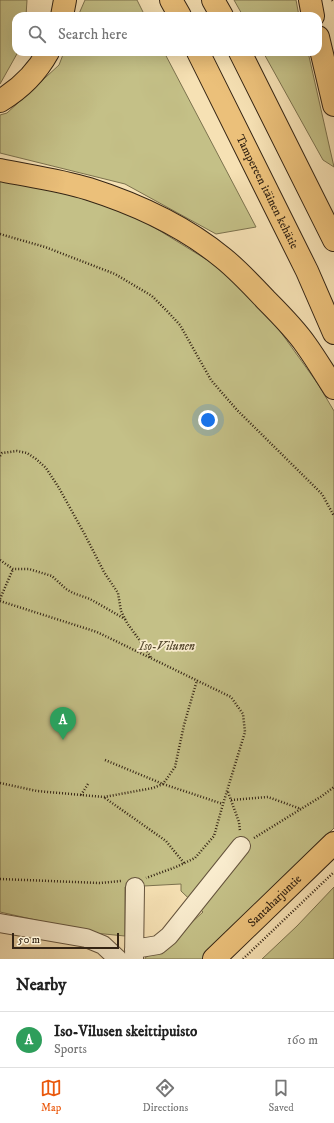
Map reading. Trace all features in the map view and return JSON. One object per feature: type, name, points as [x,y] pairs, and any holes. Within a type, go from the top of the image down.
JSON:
[{"type":"main road","points":[[63,12],[65,0]]},
{"type":"main road","points":[[171,0],[178,12]]},
{"type":"main road","points":[[213,0],[220,12]]},
{"type":"main road","points":[[310,0],[312,12]]},
{"type":"main road","points":[[322,54],[334,105]]},
{"type":"main road","points":[[0,101],[21,86],[34,72],[45,56]]},
{"type":"main road","name":"Tampereen itäinen kehätie","points":[[200,56],[307,271],[334,333]]},
{"type":"main road","points":[[242,56],[334,240]]},
{"type":"main road","points":[[0,170],[89,189],[160,218],[192,235],[223,258],[248,280],[276,310],[306,345],[334,388]]},
{"type":"main road","name":"Santaharjuntie","points":[[214,959],[334,843]]},
{"type":"street","points":[[129,884],[134,954],[158,945],[169,936],[241,846]]},
{"type":"street","points":[[0,922],[86,938],[103,945],[118,959]]},
{"type":"path","points":[[0,234],[45,247],[115,274],[152,296],[180,325],[211,380],[237,410],[322,494],[334,516]]},
{"type":"path","points":[[0,456],[2,453],[17,450],[27,453],[46,468],[60,488],[104,572],[118,593],[121,611],[126,623],[151,658]]},
{"type":"path","points":[[0,560],[13,569],[29,569],[52,576],[66,589],[90,599],[125,619]]},
{"type":"path","points":[[0,879],[129,884],[195,858],[214,836],[245,732],[243,714],[231,697],[97,632],[0,600],[13,569]]},
{"type":"path","points":[[0,783],[37,791],[104,798],[153,788],[163,784],[175,767],[184,725],[197,680]]},
{"type":"path","points":[[105,760],[163,784],[223,804]]},
{"type":"path","points":[[81,795],[88,784]]},
{"type":"path","points":[[227,791],[239,822],[241,846],[322,796],[334,786]]},
{"type":"path","points":[[231,800],[268,797],[301,809]]},
{"type":"path","points":[[104,798],[166,841],[184,863]]},
{"type":"path","points":[[243,959],[334,872]]},
{"type":"green space","points":[[0,0],[27,0],[26,12],[12,12],[12,56],[16,56],[0,84]]},
{"type":"green space","points":[[85,0],[137,0],[143,12],[80,12]]},
{"type":"green space","points":[[234,0],[296,0],[298,12],[241,12]]},
{"type":"green space","points":[[62,56],[166,56],[256,227],[216,234],[125,184],[0,153],[0,115],[7,113],[59,65]]},
{"type":"green space","points":[[265,56],[309,56],[334,167],[323,160]]},
{"type":"green space","name":"Iso-Vilunen","points":[[0,180],[60,192],[131,213],[217,266],[275,324],[318,384],[334,411],[334,828],[202,959],[145,959],[179,934],[203,912],[181,891],[181,884],[125,887],[125,936],[94,933],[0,912]]},
{"type":"green space","points":[[334,887],[334,959],[262,959],[297,926]]},
{"type":"place","name":"Iso-Vilusen skeittipuisto","points":[[63,740]]}]
